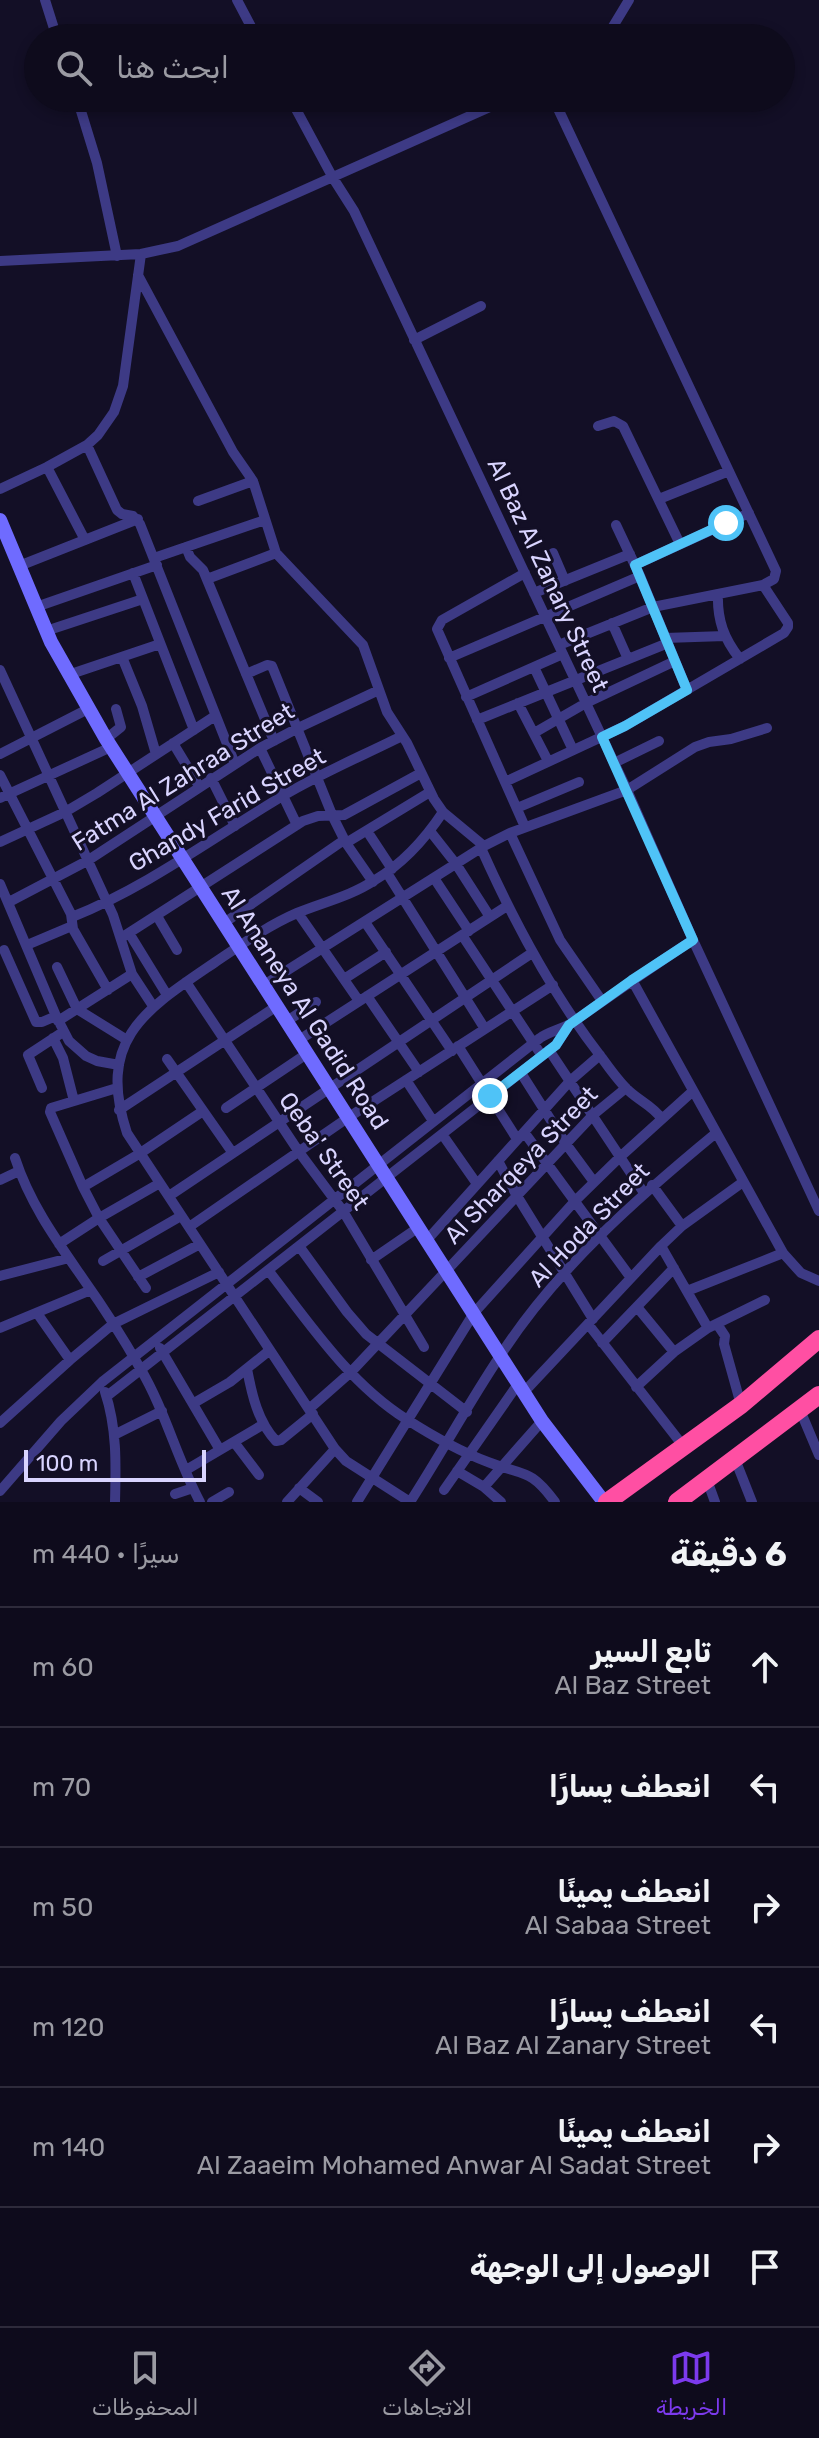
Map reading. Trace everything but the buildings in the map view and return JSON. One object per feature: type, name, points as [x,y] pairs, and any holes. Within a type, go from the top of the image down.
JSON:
[{"type":"highway","points":[[605,1502],[741,1405],[819,1339]]},
{"type":"highway","points":[[682,1500],[819,1395]]},
{"type":"street","points":[[45,0],[53,24]]},
{"type":"street","points":[[237,0],[250,24]]},
{"type":"street","points":[[614,24],[629,0]]},
{"type":"street","points":[[81,112],[97,163],[117,256]]},
{"type":"street","name":"Al Baz Al Zanary Street","points":[[298,112],[354,211],[627,790],[819,1211]]},
{"type":"street","points":[[0,261],[141,254],[186,242],[479,112]]},
{"type":"street","points":[[466,697],[534,667],[612,623],[653,607],[763,585],[774,579],[776,571],[560,112]]},
{"type":"street","points":[[0,489],[87,445],[107,424],[119,399],[141,254]]},
{"type":"street","points":[[138,275],[233,452],[253,481],[276,553],[363,645],[387,712],[430,792],[443,812],[482,847],[507,906],[572,1022],[626,1088],[649,1103],[662,1119]]},
{"type":"street","points":[[414,340],[481,306]]},
{"type":"street","points":[[598,426],[614,421],[623,426],[680,544]]},
{"type":"street","points":[[87,445],[117,510],[138,519]]},
{"type":"street","points":[[47,467],[85,540]]},
{"type":"street","points":[[659,499],[729,471]]},
{"type":"street","points":[[198,501],[253,481]]},
{"type":"street","points":[[449,658],[545,617],[638,571],[680,544],[749,513]]},
{"type":"street","points":[[19,566],[138,519]]},
{"type":"street","points":[[138,519],[235,764]]},
{"type":"street","name":"Al Ananeya Al Gadid Road","points":[[0,520],[46,631],[108,743],[542,1421],[605,1502]]},
{"type":"street","points":[[36,607],[133,573],[186,547],[265,520]]},
{"type":"street","points":[[616,525],[687,690]]},
{"type":"street","points":[[186,547],[190,557],[203,570],[274,741]]},
{"type":"street","points":[[207,579],[276,553]]},
{"type":"street","points":[[553,553],[565,581]]},
{"type":"street","points":[[534,593],[630,554]]},
{"type":"street","points":[[133,573],[194,730]]},
{"type":"street","points":[[525,573],[438,624],[438,634],[525,827]]},
{"type":"street","points":[[505,782],[625,726],[784,633],[788,627],[763,585]]},
{"type":"street","points":[[718,594],[719,616],[725,636],[740,659]]},
{"type":"street","points":[[46,631],[143,599]]},
{"type":"street","points":[[612,623],[628,659]]},
{"type":"street","points":[[477,720],[628,659],[666,640],[725,636]]},
{"type":"street","points":[[68,675],[160,644]]},
{"type":"street","points":[[122,657],[142,706],[156,754]]},
{"type":"street","points":[[534,733],[586,703],[675,661]]},
{"type":"street","points":[[246,674],[271,664],[333,817],[345,842],[373,882]]},
{"type":"street","points":[[534,667],[573,750]]},
{"type":"street","points":[[0,670],[108,903],[125,936],[167,995]]},
{"type":"street","name":"Fatma Al Zahraa Street","points":[[9,902],[87,861],[260,748],[379,690]]},
{"type":"street","points":[[518,703],[548,761]]},
{"type":"street","points":[[0,754],[88,709]]},
{"type":"street","points":[[4,796],[108,743],[121,727],[116,709]]},
{"type":"street","points":[[0,842],[65,812],[215,716]]},
{"type":"street","points":[[264,985],[482,847],[525,827],[627,790],[695,747],[767,728]]},
{"type":"street","name":"Ghandy Farid Street","points":[[27,945],[108,903],[283,796],[402,736]]},
{"type":"street","points":[[614,763],[659,741]]},
{"type":"street","points":[[173,743],[199,786]]},
{"type":"street","points":[[260,748],[297,825]]},
{"type":"street","points":[[125,936],[297,825],[310,818],[348,813],[421,773]]},
{"type":"street","points":[[0,775],[4,796],[27,830],[108,990]]},
{"type":"street","points":[[211,778],[235,826]]},
{"type":"street","points":[[517,808],[579,782]]},
{"type":"street","points":[[224,923],[345,842],[430,792]]},
{"type":"street","points":[[410,1502],[346,1461],[335,1449],[139,1154],[119,1110],[117,1088],[119,1065],[127,1040],[153,1006],[273,925],[345,897],[373,882],[415,849],[443,812]]},
{"type":"street","points":[[367,831],[402,898],[485,1029]]},
{"type":"street","points":[[430,831],[456,864],[490,917]]},
{"type":"street","points":[[510,833],[560,940],[602,1001]]},
{"type":"street","points":[[434,878],[492,980],[533,1044],[546,1053],[570,1081],[620,1157],[682,1226]]},
{"type":"street","points":[[0,884],[69,1041],[86,1056],[119,1065]]},
{"type":"street","points":[[299,1040],[507,906]]},
{"type":"street","points":[[298,913],[344,979],[399,1042],[419,1072]]},
{"type":"street","points":[[157,916],[177,950]]},
{"type":"street","points":[[365,922],[431,1020],[521,1135],[547,1163],[631,1278]]},
{"type":"street","points":[[125,936],[132,974],[153,1006]]},
{"type":"street","points":[[0,1497],[61,1421],[102,1382],[546,1034],[572,1022],[693,940]]},
{"type":"street","points":[[4,950],[36,1022],[59,1023]]},
{"type":"street","points":[[344,979],[386,952]]},
{"type":"street","points":[[169,1196],[532,953]]},
{"type":"street","points":[[57,967],[77,1009],[127,1040]]},
{"type":"street","points":[[17,979],[37,969]]},
{"type":"street","points":[[42,1088],[27,1057],[53,1038],[59,1023],[132,974]]},
{"type":"street","points":[[632,980],[783,1253],[801,1273],[819,1281]]},
{"type":"street","name":"Qeba' Street","points":[[186,982],[299,1152],[343,1211],[424,1347]]},
{"type":"street","points":[[189,1227],[349,1117],[553,985]]},
{"type":"street","points":[[287,1021],[316,1002]]},
{"type":"street","points":[[119,1110],[277,1006]]},
{"type":"street","points":[[107,1396],[546,1053],[562,1039],[572,1022]]},
{"type":"street","points":[[53,1038],[63,1058],[74,1101]]},
{"type":"street","points":[[226,1108],[308,1053]]},
{"type":"street","points":[[371,1260],[423,1233],[477,1184],[570,1081],[600,1055]]},
{"type":"street","points":[[167,1059],[232,1152]]},
{"type":"street","points":[[521,1073],[594,1182]]},
{"type":"street","points":[[406,1080],[433,1121]]},
{"type":"street","points":[[117,1088],[51,1108],[50,1112],[99,1218],[146,1288]]},
{"type":"street","name":"Al Sharqeya Street","points":[[264,1424],[273,1439],[279,1441],[311,1412],[378,1345],[593,1115],[626,1088]]},
{"type":"street","points":[[357,1502],[474,1313],[575,1201],[693,1091]]},
{"type":"street","points":[[83,1187],[203,1111]]},
{"type":"street","name":"Al Hoda Street","points":[[410,1502],[500,1355],[565,1274],[648,1189],[716,1133]]},
{"type":"street","points":[[442,1134],[477,1184]]},
{"type":"street","points":[[15,1158],[31,1199],[142,1370],[200,1502]]},
{"type":"street","points":[[498,1161],[602,1343],[684,1447]]},
{"type":"street","points":[[0,1180],[19,1171]]},
{"type":"street","points":[[444,1490],[521,1388],[682,1226],[743,1182]]},
{"type":"street","points":[[59,1244],[160,1183]]},
{"type":"street","points":[[103,1261],[181,1216]]},
{"type":"street","points":[[138,1277],[200,1244]]},
{"type":"street","points":[[299,1246],[347,1312],[378,1345],[467,1412]]},
{"type":"street","points":[[661,1246],[687,1291],[713,1326],[725,1336],[724,1344],[741,1405]]},
{"type":"street","points":[[687,1291],[783,1253]]},
{"type":"street","points":[[0,1276],[69,1258]]},
{"type":"street","points":[[602,1343],[674,1268]]},
{"type":"street","points":[[268,1270],[351,1372],[377,1397],[407,1419],[471,1454],[533,1477],[555,1502]]},
{"type":"street","points":[[0,1423],[113,1324],[219,1272]]},
{"type":"street","points":[[0,1328],[91,1290]]},
{"type":"street","points":[[636,1387],[674,1352],[713,1326],[765,1300]]},
{"type":"street","points":[[637,1307],[674,1352]]},
{"type":"street","points":[[37,1313],[70,1360]]},
{"type":"street","points":[[155,1340],[220,1450]]},
{"type":"street","points":[[194,1403],[247,1369],[270,1350]]},
{"type":"street","points":[[186,1470],[264,1424],[250,1388],[247,1369]]},
{"type":"street","points":[[102,1382],[114,1435],[115,1502]]},
{"type":"street","points":[[800,1410],[819,1455]]},
{"type":"street","points":[[114,1435],[162,1411]]},
{"type":"street","points":[[484,1487],[542,1421]]},
{"type":"street","points":[[234,1442],[259,1475]]},
{"type":"street","points":[[376,1446],[387,1453]]},
{"type":"street","points":[[287,1502],[335,1449]]},
{"type":"street","points":[[735,1459],[752,1502]]},
{"type":"street","points":[[457,1471],[484,1487],[501,1502]]},
{"type":"street","points":[[707,1480],[715,1502]]},
{"type":"street","points":[[175,1494],[193,1488]]},
{"type":"street","points":[[299,1488],[318,1502]]},
{"type":"street","points":[[212,1502],[229,1492]]},
{"type":"route","points":[[490,1096],[556,1045],[569,1025],[693,940],[602,737],[687,690],[635,565],[726,523]]}]
